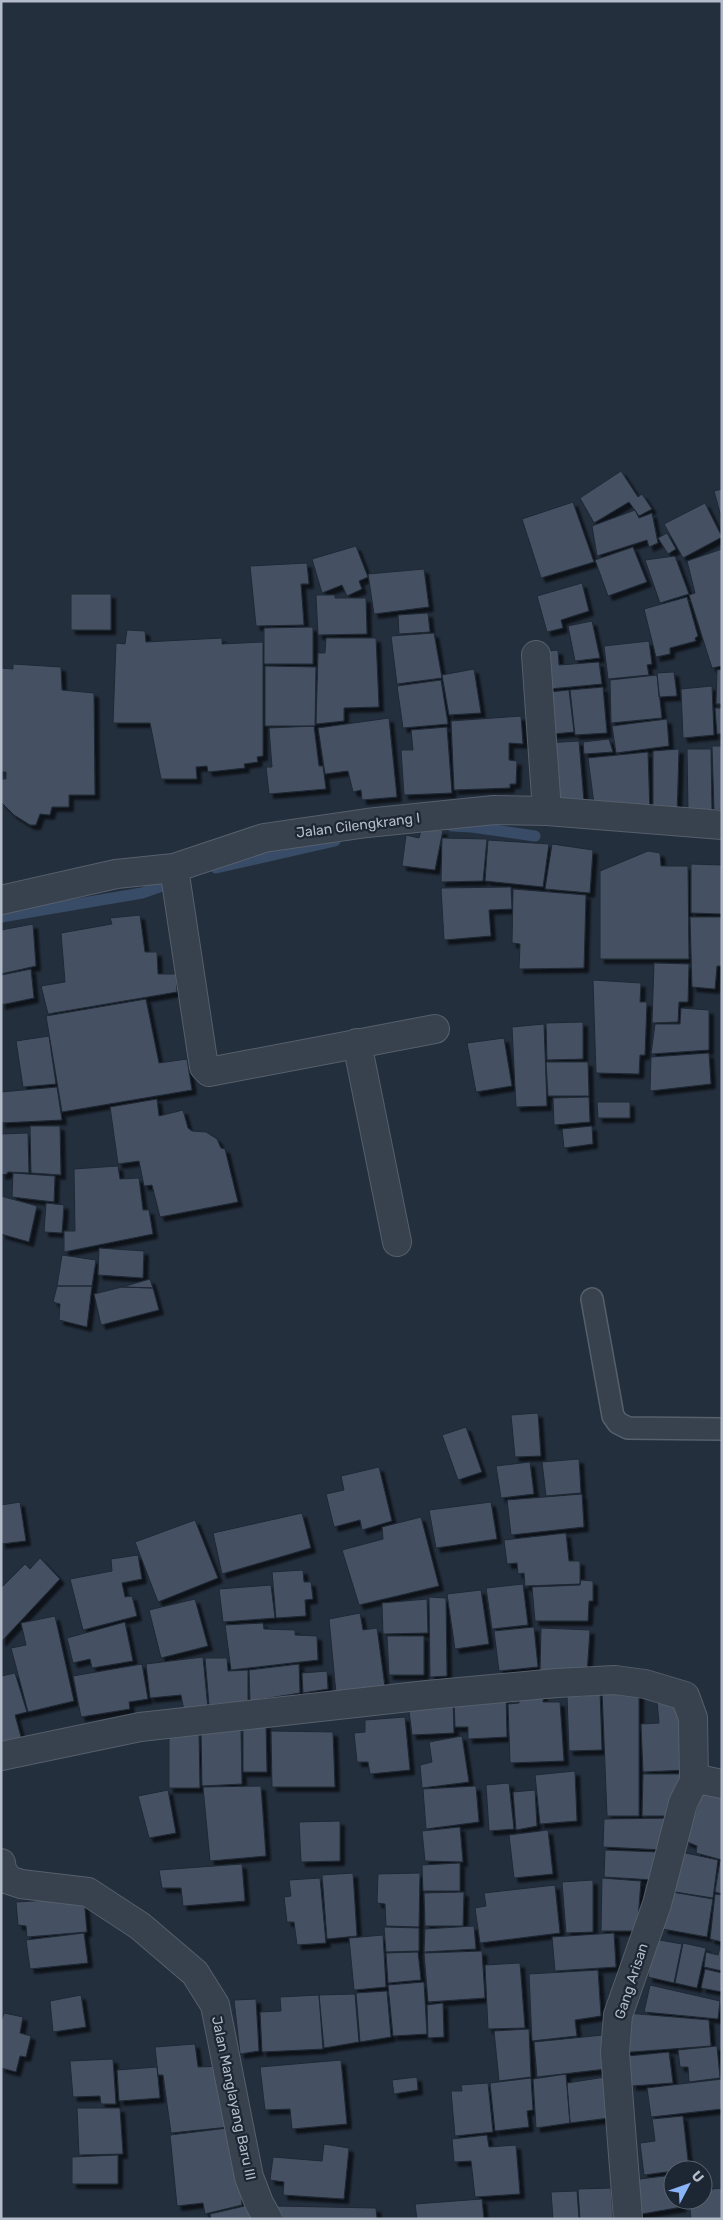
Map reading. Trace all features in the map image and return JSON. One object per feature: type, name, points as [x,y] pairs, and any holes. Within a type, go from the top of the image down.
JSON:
[{"type":"street","points":[[536,655],[547,811]]},
{"type":"street","name":"Jalan Cilengkrang I","points":[[1,900],[116,874],[174,868],[264,838],[367,823],[494,810],[547,811],[722,825]]},
{"type":"street","points":[[174,868],[205,1070],[209,1072],[435,1029]]},
{"type":"street","points":[[358,1043],[397,1242]]},
{"type":"street","points":[[1,1756],[140,1727],[427,1695],[615,1680],[645,1684],[684,1696],[693,1718],[694,1781],[703,1780],[722,1784]]},
{"type":"street","name":"Gang Arisan","points":[[628,2219],[615,2033],[618,2015],[657,1904],[683,1803],[694,1781]]},
{"type":"street","name":"Jalan Manglayang Baru III","points":[[1,1863],[2,1870],[9,1880],[21,1884],[88,1892],[140,1926],[195,1973],[215,2005],[249,2177],[259,2204],[268,2219]]},
{"type":"lane","points":[[592,1299],[613,1416],[618,1423],[628,1428],[722,1429]]},
{"type":"building","points":[[621,471],[638,497],[642,494],[652,509],[639,516],[629,502],[594,523],[580,498]]},
{"type":"building","points":[[722,489],[722,520],[714,491]]},
{"type":"building","points":[[573,502],[594,562],[541,578],[522,519]]},
{"type":"building","points":[[705,503],[722,537],[683,558],[664,524]]},
{"type":"building","points":[[635,510],[639,518],[652,513],[658,543],[649,547],[647,540],[597,556],[592,526]]},
{"type":"building","points":[[667,533],[676,549],[668,554],[658,538]]},
{"type":"building","points":[[356,546],[368,577],[359,581],[362,589],[347,596],[342,585],[322,593],[312,559]]},
{"type":"building","points":[[633,547],[647,582],[608,596],[595,560]]},
{"type":"building","points":[[722,549],[722,666],[712,668],[689,595],[695,593],[687,561]]},
{"type":"building","points":[[675,556],[689,594],[660,603],[645,560]]},
{"type":"building","points":[[307,563],[309,584],[301,584],[304,625],[256,626],[250,566]]},
{"type":"building","points":[[424,569],[429,607],[374,614],[368,574]]},
{"type":"building","points":[[582,583],[589,611],[561,620],[563,628],[547,632],[537,596]]},
{"type":"building","points":[[71,594],[111,594],[111,630],[71,630]]},
{"type":"building","points":[[316,595],[335,595],[335,598],[366,598],[367,634],[318,635]]},
{"type":"building","points":[[687,597],[698,636],[695,638],[696,641],[670,648],[670,654],[656,657],[644,609]]},
{"type":"building","points":[[428,613],[430,632],[399,634],[398,615]]},
{"type":"building","points":[[592,621],[600,658],[575,661],[568,626]]},
{"type":"building","points":[[313,627],[313,664],[264,664],[264,628]]},
{"type":"building","points":[[127,630],[145,631],[146,642],[222,638],[222,644],[263,642],[263,756],[257,757],[258,762],[244,764],[245,768],[208,772],[207,766],[196,767],[197,779],[161,779],[150,723],[113,723],[116,643],[125,644]]},
{"type":"building","points":[[434,633],[442,678],[397,684],[391,636]]},
{"type":"building","points":[[326,638],[376,638],[379,707],[344,708],[344,721],[316,724],[318,653],[325,653]]},
{"type":"building","points":[[649,641],[652,664],[647,665],[649,675],[608,679],[604,646]]},
{"type":"building","points":[[558,650],[559,665],[599,662],[602,684],[539,690],[538,652]]},
{"type":"building","points":[[13,664],[61,667],[62,690],[94,693],[95,795],[69,795],[69,807],[52,807],[50,815],[40,814],[36,825],[30,825],[14,815],[1,802],[1,779],[6,779],[6,772],[1,772],[1,668],[13,669]]},
{"type":"building","points":[[265,666],[316,667],[315,726],[265,726]]},
{"type":"building","points":[[474,669],[481,713],[449,715],[442,675]]},
{"type":"building","points":[[722,669],[722,704],[716,704],[717,670]]},
{"type":"building","points":[[674,672],[677,696],[659,697],[657,673]]},
{"type":"building","points":[[657,675],[662,718],[611,723],[610,680]]},
{"type":"building","points":[[441,680],[448,724],[403,728],[397,686]]},
{"type":"building","points":[[712,686],[714,735],[683,738],[681,689]]},
{"type":"building","points":[[603,687],[607,733],[575,735],[570,690]]},
{"type":"building","points":[[569,690],[574,732],[543,735],[540,693]]},
{"type":"building","points":[[715,708],[722,708],[722,734],[717,734]]},
{"type":"building","points":[[521,716],[523,744],[509,743],[509,760],[517,761],[516,784],[510,784],[510,788],[454,790],[451,721]]},
{"type":"building","points":[[389,718],[397,797],[362,800],[361,790],[353,792],[348,771],[325,774],[318,728]]},
{"type":"building","points":[[667,719],[669,746],[616,753],[612,726]]},
{"type":"building","points":[[314,726],[319,766],[323,766],[326,789],[269,794],[266,767],[272,767],[269,728]]},
{"type":"building","points":[[447,727],[452,793],[404,795],[401,750],[413,750],[411,730]]},
{"type":"building","points":[[609,739],[613,752],[584,754],[583,742]]},
{"type":"building","points":[[579,741],[584,802],[552,804],[546,743]]},
{"type":"building","points":[[712,746],[722,746],[722,810],[714,810]]},
{"type":"building","points":[[679,749],[677,816],[653,817],[653,751]]},
{"type":"building","points":[[687,749],[711,749],[712,811],[688,811]]},
{"type":"building","points":[[648,752],[650,815],[631,813],[628,803],[594,804],[588,758]]},
{"type":"building","points":[[443,830],[435,870],[402,866],[406,835],[419,838],[421,831]]},
{"type":"building","points":[[442,838],[487,839],[483,881],[441,882]]},
{"type":"building","points":[[488,840],[549,844],[543,887],[485,881]]},
{"type":"building","points":[[552,844],[593,850],[590,893],[545,889]]},
{"type":"building","points":[[648,851],[660,853],[661,866],[688,866],[689,959],[600,959],[600,871]]},
{"type":"building","points":[[691,864],[722,865],[722,914],[691,913]]},
{"type":"building","points":[[511,887],[512,909],[489,910],[491,936],[444,940],[441,888]]},
{"type":"building","points":[[513,889],[586,895],[584,968],[519,969],[520,944],[512,943]]},
{"type":"building","points":[[140,915],[145,952],[157,952],[158,974],[176,974],[177,992],[48,1014],[41,986],[65,982],[61,933],[112,924],[110,918]]},
{"type":"building","points":[[690,917],[722,917],[722,966],[717,966],[715,989],[692,987]]},
{"type":"building","points":[[33,924],[36,966],[1,974],[1,930]]},
{"type":"building","points":[[654,963],[689,964],[688,1002],[679,1002],[678,1022],[652,1023]]},
{"type":"building","points":[[31,969],[34,998],[1,1005],[1,975]]},
{"type":"building","points":[[593,980],[641,983],[640,1002],[647,1002],[645,1055],[640,1055],[639,1074],[596,1073]]},
{"type":"building","points":[[146,999],[159,1063],[187,1059],[192,1090],[62,1112],[46,1016]]},
{"type":"building","points":[[681,1008],[709,1010],[709,1050],[651,1054],[655,1024],[680,1024]]},
{"type":"building","points":[[583,1022],[583,1059],[547,1060],[546,1023]]},
{"type":"building","points":[[544,1024],[547,1106],[516,1107],[512,1027]]},
{"type":"building","points":[[49,1036],[56,1084],[23,1087],[16,1041]]},
{"type":"building","points":[[504,1038],[512,1086],[476,1092],[467,1043]]},
{"type":"building","points":[[709,1053],[711,1084],[650,1091],[651,1057]]},
{"type":"building","points":[[546,1062],[588,1062],[589,1096],[548,1096]]},
{"type":"building","points":[[57,1087],[62,1120],[1,1123],[1,1092]]},
{"type":"building","points":[[589,1097],[590,1122],[554,1125],[553,1098]]},
{"type":"building","points":[[157,1099],[159,1116],[183,1110],[188,1128],[192,1131],[206,1132],[217,1139],[221,1148],[225,1149],[238,1202],[160,1217],[152,1185],[144,1186],[139,1161],[118,1164],[110,1107]]},
{"type":"building","points":[[597,1102],[630,1102],[630,1118],[598,1118]]},
{"type":"building","points":[[30,1126],[60,1126],[61,1175],[31,1173]]},
{"type":"building","points":[[592,1126],[593,1144],[564,1148],[562,1129]]},
{"type":"building","points":[[28,1133],[29,1173],[8,1172],[1,1175],[1,1134]]},
{"type":"building","points":[[118,1166],[120,1179],[139,1178],[143,1210],[149,1210],[153,1234],[64,1252],[64,1231],[75,1231],[74,1169]]},
{"type":"building","points":[[13,1173],[55,1176],[54,1202],[12,1197]]},
{"type":"building","points":[[1,1196],[37,1206],[29,1242],[1,1234]]},
{"type":"building","points":[[46,1203],[64,1205],[62,1233],[44,1232]]},
{"type":"building","points":[[99,1248],[144,1251],[143,1278],[98,1275]]},
{"type":"building","points":[[62,1255],[96,1260],[92,1286],[57,1286]]},
{"type":"building","points":[[150,1279],[153,1288],[122,1287]]},
{"type":"building","points":[[57,1286],[92,1286],[87,1327],[59,1320],[60,1304],[53,1302]]},
{"type":"building","points":[[122,1287],[153,1288],[159,1310],[101,1325],[94,1294]]},
{"type":"building","points":[[538,1413],[541,1456],[515,1457],[511,1415]]},
{"type":"building","points":[[466,1427],[482,1472],[458,1480],[442,1435]]},
{"type":"building","points":[[579,1459],[581,1493],[546,1496],[542,1462]]},
{"type":"building","points":[[530,1462],[534,1494],[501,1498],[496,1466]]},
{"type":"building","points":[[379,1467],[392,1521],[362,1530],[360,1520],[334,1527],[326,1494],[344,1490],[341,1476]]},
{"type":"building","points":[[582,1494],[584,1527],[511,1535],[507,1500]]},
{"type":"building","points":[[20,1502],[26,1541],[1,1544],[1,1505]]},
{"type":"building","points":[[491,1502],[497,1539],[436,1548],[429,1510]]},
{"type":"building","points":[[302,1513],[311,1548],[222,1574],[213,1533]]},
{"type":"building","points":[[421,1517],[439,1586],[359,1605],[342,1550],[383,1539],[382,1527]]},
{"type":"building","points":[[195,1520],[218,1578],[158,1602],[135,1542]]},
{"type":"building","points":[[566,1533],[569,1561],[580,1561],[580,1584],[525,1586],[524,1573],[518,1574],[517,1563],[507,1564],[504,1540]]},
{"type":"building","points":[[138,1555],[142,1579],[122,1583],[125,1597],[132,1596],[137,1616],[83,1630],[70,1579],[112,1571],[111,1559]]},
{"type":"building","points":[[40,1558],[60,1579],[1,1642],[1,1588],[25,1564],[30,1569]]},
{"type":"building","points":[[303,1570],[304,1582],[311,1582],[313,1599],[305,1600],[306,1616],[276,1618],[272,1572]]},
{"type":"building","points":[[581,1580],[593,1581],[593,1601],[589,1601],[588,1621],[535,1621],[532,1587],[580,1585]]},
{"type":"building","points":[[523,1584],[528,1625],[492,1629],[486,1588]]},
{"type":"building","points":[[271,1585],[275,1618],[223,1622],[219,1589]]},
{"type":"building","points":[[481,1590],[489,1644],[455,1649],[447,1594]]},
{"type":"building","points":[[429,1597],[446,1598],[447,1676],[430,1677]]},
{"type":"building","points":[[195,1599],[208,1646],[161,1658],[149,1610]]},
{"type":"building","points":[[427,1599],[428,1633],[383,1634],[382,1603]]},
{"type":"building","points":[[360,1613],[363,1630],[377,1628],[385,1687],[336,1693],[329,1619]]},
{"type":"building","points":[[55,1616],[74,1701],[28,1712],[11,1648],[26,1645],[21,1623]]},
{"type":"building","points":[[125,1622],[133,1661],[92,1668],[90,1659],[73,1663],[67,1638]]},
{"type":"building","points":[[263,1623],[264,1629],[295,1630],[295,1635],[317,1636],[318,1660],[231,1670],[225,1625]]},
{"type":"building","points":[[534,1627],[538,1667],[499,1671],[494,1631]]},
{"type":"building","points":[[541,1628],[590,1630],[587,1673],[540,1671]]},
{"type":"building","points":[[387,1636],[424,1636],[424,1675],[389,1675]]},
{"type":"building","points":[[203,1657],[208,1709],[184,1711],[181,1695],[150,1698],[146,1664]]},
{"type":"building","points":[[205,1658],[227,1658],[228,1671],[248,1670],[248,1701],[209,1705]]},
{"type":"building","points":[[142,1664],[148,1699],[129,1702],[130,1709],[81,1717],[73,1676]]},
{"type":"building","points":[[299,1664],[300,1693],[250,1701],[249,1670]]},
{"type":"building","points":[[327,1671],[328,1689],[303,1693],[302,1673]]},
{"type":"building","points":[[15,1673],[27,1712],[15,1715],[23,1744],[1,1751],[1,1676]]},
{"type":"building","points":[[585,1689],[600,1690],[602,1750],[569,1751],[567,1696],[585,1696]]},
{"type":"building","points":[[602,1690],[639,1692],[639,1816],[607,1816]]},
{"type":"building","points":[[519,1691],[543,1691],[543,1702],[560,1702],[564,1761],[510,1763],[508,1704],[519,1703]]},
{"type":"building","points":[[506,1694],[507,1737],[468,1739],[468,1727],[455,1727],[454,1697]]},
{"type":"building","points":[[453,1698],[454,1733],[412,1735],[408,1703]]},
{"type":"building","points":[[657,1701],[678,1701],[686,1770],[643,1772],[641,1724],[659,1723]]},
{"type":"building","points":[[405,1717],[410,1770],[370,1774],[368,1762],[357,1762],[354,1733],[365,1732],[365,1720]]},
{"type":"building","points":[[243,1724],[266,1724],[267,1772],[243,1772]]},
{"type":"building","points":[[241,1729],[242,1784],[202,1786],[201,1731]]},
{"type":"building","points":[[271,1731],[333,1732],[335,1787],[272,1787]]},
{"type":"building","points":[[199,1732],[200,1788],[169,1788],[169,1733]]},
{"type":"building","points":[[462,1736],[469,1782],[422,1788],[420,1765],[432,1762],[429,1742]]},
{"type":"building","points":[[575,1771],[577,1821],[540,1824],[535,1775]]},
{"type":"building","points":[[643,1774],[684,1774],[677,1816],[642,1816]]},
{"type":"building","points":[[509,1783],[514,1829],[489,1831],[486,1785]]},
{"type":"building","points":[[261,1786],[266,1856],[210,1861],[203,1787]]},
{"type":"building","points":[[476,1786],[479,1822],[426,1829],[423,1789]]},
{"type":"building","points":[[705,1786],[722,1792],[722,1860],[696,1853],[697,1846],[685,1841]]},
{"type":"building","points":[[168,1790],[176,1833],[149,1838],[138,1796]]},
{"type":"building","points":[[535,1790],[537,1826],[516,1830],[513,1792]]},
{"type":"building","points":[[675,1818],[664,1850],[603,1847],[604,1819]]},
{"type":"building","points":[[340,1821],[340,1861],[301,1862],[299,1822]]},
{"type":"building","points":[[460,1827],[463,1862],[425,1861],[422,1831]]},
{"type":"building","points":[[548,1830],[553,1874],[514,1878],[509,1835]]},
{"type":"building","points":[[605,1850],[658,1852],[654,1880],[604,1877]]},
{"type":"building","points":[[681,1852],[718,1860],[713,1898],[669,1891]]},
{"type":"building","points":[[720,1861],[722,1862],[722,1894],[715,1892]]},
{"type":"building","points":[[460,1863],[460,1891],[423,1891],[422,1865]]},
{"type":"building","points":[[242,1864],[245,1901],[183,1906],[181,1888],[162,1888],[159,1870]]},
{"type":"building","points":[[353,1873],[357,1936],[327,1939],[322,1875]]},
{"type":"building","points":[[420,1873],[419,1927],[386,1926],[385,1904],[377,1903],[378,1874]]},
{"type":"building","points":[[320,1878],[326,1943],[297,1945],[294,1922],[287,1922],[284,1897],[291,1896],[289,1880]]},
{"type":"building","points":[[602,1878],[641,1881],[637,1931],[601,1931]]},
{"type":"building","points":[[593,1880],[593,1932],[566,1933],[562,1882]]},
{"type":"building","points":[[555,1885],[560,1933],[480,1943],[475,1908],[486,1906],[484,1893]]},
{"type":"building","points":[[464,1892],[463,1926],[425,1926],[424,1893]]},
{"type":"building","points":[[672,1892],[713,1899],[707,1937],[663,1929]]},
{"type":"building","points":[[715,1894],[722,1895],[722,1942],[710,1939]]},
{"type":"building","points":[[84,1898],[87,1932],[27,1937],[26,1926],[18,1925],[16,1902]]},
{"type":"building","points":[[474,1926],[476,1949],[424,1952],[425,1929]]},
{"type":"building","points":[[384,1927],[419,1928],[419,1951],[386,1952]]},
{"type":"building","points":[[84,1933],[88,1963],[30,1969],[26,1940]]},
{"type":"building","points":[[614,1933],[616,1967],[555,1971],[552,1937]]},
{"type":"building","points":[[383,1935],[386,1987],[354,1990],[349,1938]]},
{"type":"building","points":[[654,1939],[682,1944],[674,1983],[648,1977]]},
{"type":"building","points":[[683,1943],[706,1948],[697,1988],[675,1983]]},
{"type":"building","points":[[721,1943],[722,1971],[704,1967],[706,1952],[718,1955]]},
{"type":"building","points":[[482,1951],[485,1998],[428,2002],[424,1953]]},
{"type":"building","points":[[418,1952],[421,1980],[388,1983],[386,1953]]},
{"type":"building","points":[[520,1963],[525,2028],[488,2029],[485,1965]]},
{"type":"building","points":[[705,1969],[722,1973],[722,1992],[701,1988]]},
{"type":"building","points":[[598,1970],[601,2016],[575,2020],[577,2036],[532,2041],[529,1974]]},
{"type":"building","points":[[424,1982],[427,2034],[393,2036],[388,1985]]},
{"type":"building","points":[[650,1985],[720,2001],[718,2019],[644,2012]]},
{"type":"building","points":[[387,1991],[391,2037],[360,2042],[356,1993]]},
{"type":"building","points":[[355,1994],[359,2042],[324,2048],[319,1995]]},
{"type":"building","points":[[81,1995],[86,2027],[53,2032],[50,2001]]},
{"type":"building","points":[[319,1995],[323,2049],[262,2052],[260,2012],[281,2011],[280,1997]]},
{"type":"building","points":[[256,1999],[259,2051],[240,2054],[234,2000]]},
{"type":"building","points":[[443,2003],[444,2037],[428,2038],[427,2005]]},
{"type":"building","points":[[4,2013],[23,2017],[20,2033],[31,2036],[26,2057],[20,2056],[16,2072],[1,2068],[1,2022]]},
{"type":"building","points":[[627,2013],[709,2020],[711,2046],[618,2053]]},
{"type":"building","points":[[529,2029],[531,2077],[499,2081],[494,2031]]},
{"type":"building","points":[[603,2035],[606,2069],[537,2077],[534,2042]]},
{"type":"building","points":[[195,2044],[198,2067],[222,2066],[229,2127],[171,2133],[163,2075],[158,2075],[155,2047]]},
{"type":"building","points":[[717,2046],[720,2078],[689,2082],[688,2067],[680,2067],[678,2050]]},
{"type":"building","points":[[669,2052],[673,2083],[632,2086],[628,2056]]},
{"type":"building","points":[[113,2059],[116,2104],[101,2104],[100,2096],[73,2097],[70,2061]]},
{"type":"building","points":[[341,2060],[347,2124],[292,2129],[290,2109],[265,2110],[260,2067]]},
{"type":"building","points":[[157,2067],[160,2098],[119,2101],[117,2070]]},
{"type":"building","points":[[566,2074],[570,2123],[536,2128],[533,2079]]},
{"type":"building","points":[[417,2077],[418,2090],[394,2094],[392,2080]]},
{"type":"building","points":[[605,2077],[609,2118],[570,2123],[567,2083]]},
{"type":"building","points":[[531,2078],[533,2110],[527,2111],[529,2127],[495,2131],[490,2083]]},
{"type":"building","points":[[722,2079],[722,2109],[651,2117],[647,2088]]},
{"type":"building","points":[[488,2083],[493,2132],[455,2136],[451,2091],[462,2091],[461,2085]]},
{"type":"building","points":[[77,2108],[120,2108],[123,2154],[79,2155]]},
{"type":"building","points":[[683,2116],[688,2160],[663,2160],[663,2172],[644,2175],[640,2143],[655,2141],[652,2119]]},
{"type":"building","points":[[228,2128],[241,2184],[242,2205],[205,2214],[203,2203],[177,2206],[170,2135]]},
{"type":"building","points":[[487,2135],[489,2147],[516,2145],[520,2194],[475,2197],[471,2161],[454,2162],[452,2139]]},
{"type":"building","points":[[324,2144],[349,2148],[344,2199],[283,2195],[284,2182],[270,2180],[273,2157],[322,2161]]},
{"type":"building","points":[[118,2155],[118,2184],[72,2184],[72,2157]]},
{"type":"building","points":[[663,2176],[663,2210],[665,2210],[636,2215],[632,2180]]},
{"type":"building","points":[[611,2188],[613,2219],[580,2219],[578,2189]]},
{"type":"building","points":[[722,2188],[722,2219],[691,2219],[690,2210],[713,2210],[713,2189]]},
{"type":"building","points":[[577,2191],[579,2219],[553,2219],[551,2192]]},
{"type":"building","points":[[482,2199],[484,2219],[417,2219],[415,2204]]},
{"type":"building","points":[[249,2205],[255,2219],[211,2219],[210,2214]]},
{"type":"building","points":[[276,2206],[376,2208],[377,2219],[284,2219]]},
{"type":"waterway","points":[[452,826],[535,836]]},
{"type":"waterway","points":[[216,868],[335,841]]},
{"type":"waterway","points":[[1,917],[142,893],[168,884]]}]
